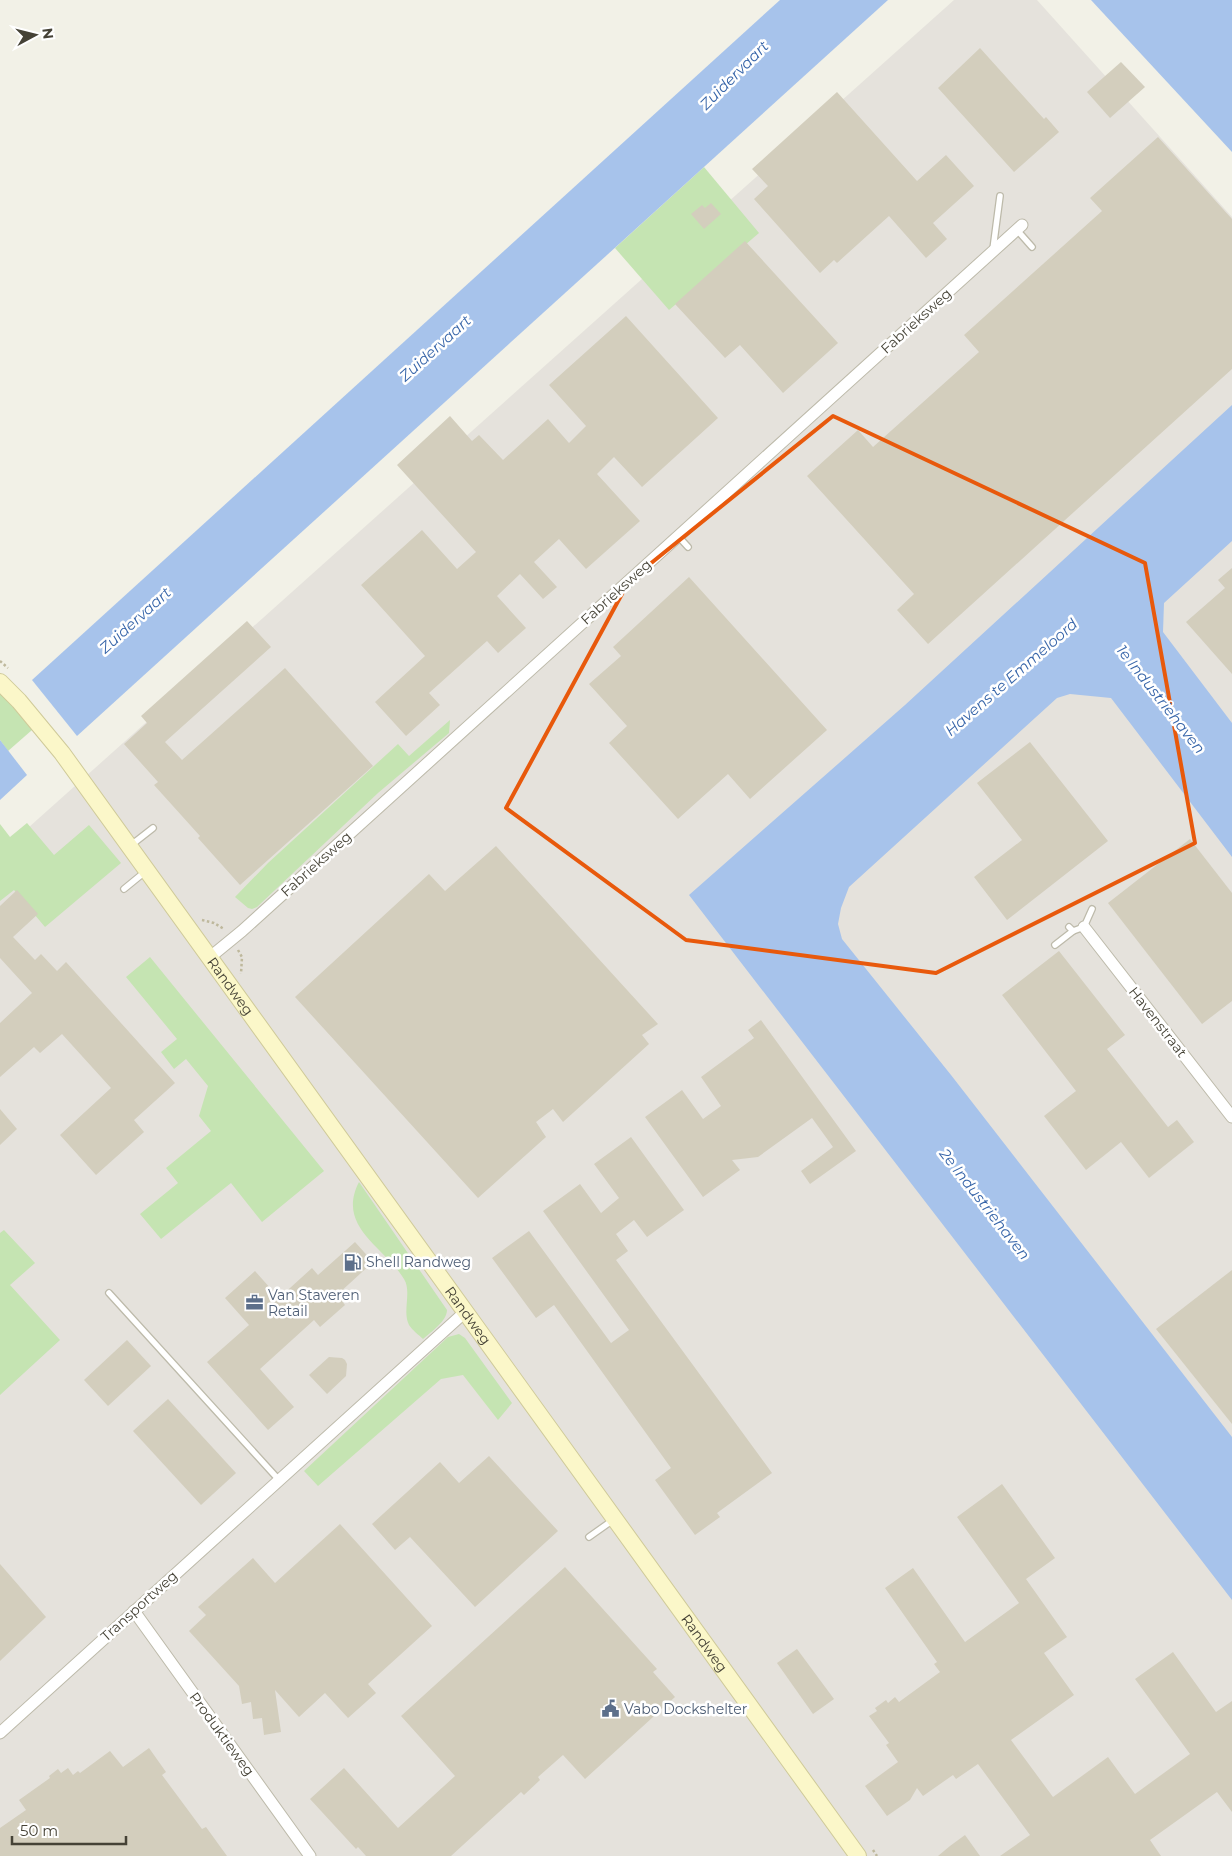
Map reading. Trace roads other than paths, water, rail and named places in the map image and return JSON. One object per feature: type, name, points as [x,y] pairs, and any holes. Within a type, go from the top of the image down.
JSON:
[{"type":"street","name":"Fabrieksweg","points":[[209,958],[242,931],[1019,227]]},
{"type":"street","name":"Randweg","points":[[0,682],[19,701],[55,744],[858,1856]]},
{"type":"street","name":"Havenstraat","points":[[1084,927],[1232,1117]]},
{"type":"street","name":"Transportweg","points":[[0,1733],[465,1312]]},
{"type":"street","name":"Produktieweg","points":[[134,1611],[310,1856]]},
{"type":"lane","points":[[993,251],[1000,196]]},
{"type":"lane","points":[[1019,227],[1032,247]]},
{"type":"lane","points":[[678,536],[688,548]]},
{"type":"lane","points":[[129,847],[153,828]]},
{"type":"lane","points":[[124,889],[146,872]]},
{"type":"lane","points":[[1055,945],[1071,929],[1084,927],[1092,909]]},
{"type":"lane","points":[[109,1294],[279,1480]]},
{"type":"lane","points":[[589,1537],[614,1518]]},
{"type":"water","name":"Zuidervaart","points":[[780,0],[888,0],[77,736],[32,680]]},
{"type":"water","points":[[1091,0],[1232,0],[1232,152]]},
{"type":"water","points":[[1232,405],[1232,541],[1164,603],[1163,632],[1232,723],[1232,857],[1111,698],[1070,694],[1057,698],[849,887],[841,908],[838,924],[842,939],[951,1075],[1232,1437],[1232,1600],[689,895],[905,705]]},
{"type":"water","points":[[0,740],[27,775],[0,800]]},
{"type":"place","name":"Shell Randweg","points":[[352,1262]]},
{"type":"place","name":"Van Staveren Retail","points":[[254,1303]]},
{"type":"place","name":"Vabo Dockshelter","points":[[610,1709]]},
{"type":"water label","name":"Havens te Emmeloord","points":[[1011,677]]},
{"type":"water label","name":"1e Industriehaven","points":[[1161,699]]},
{"type":"water label","name":"2e Industriehaven","points":[[985,1204]]}]
